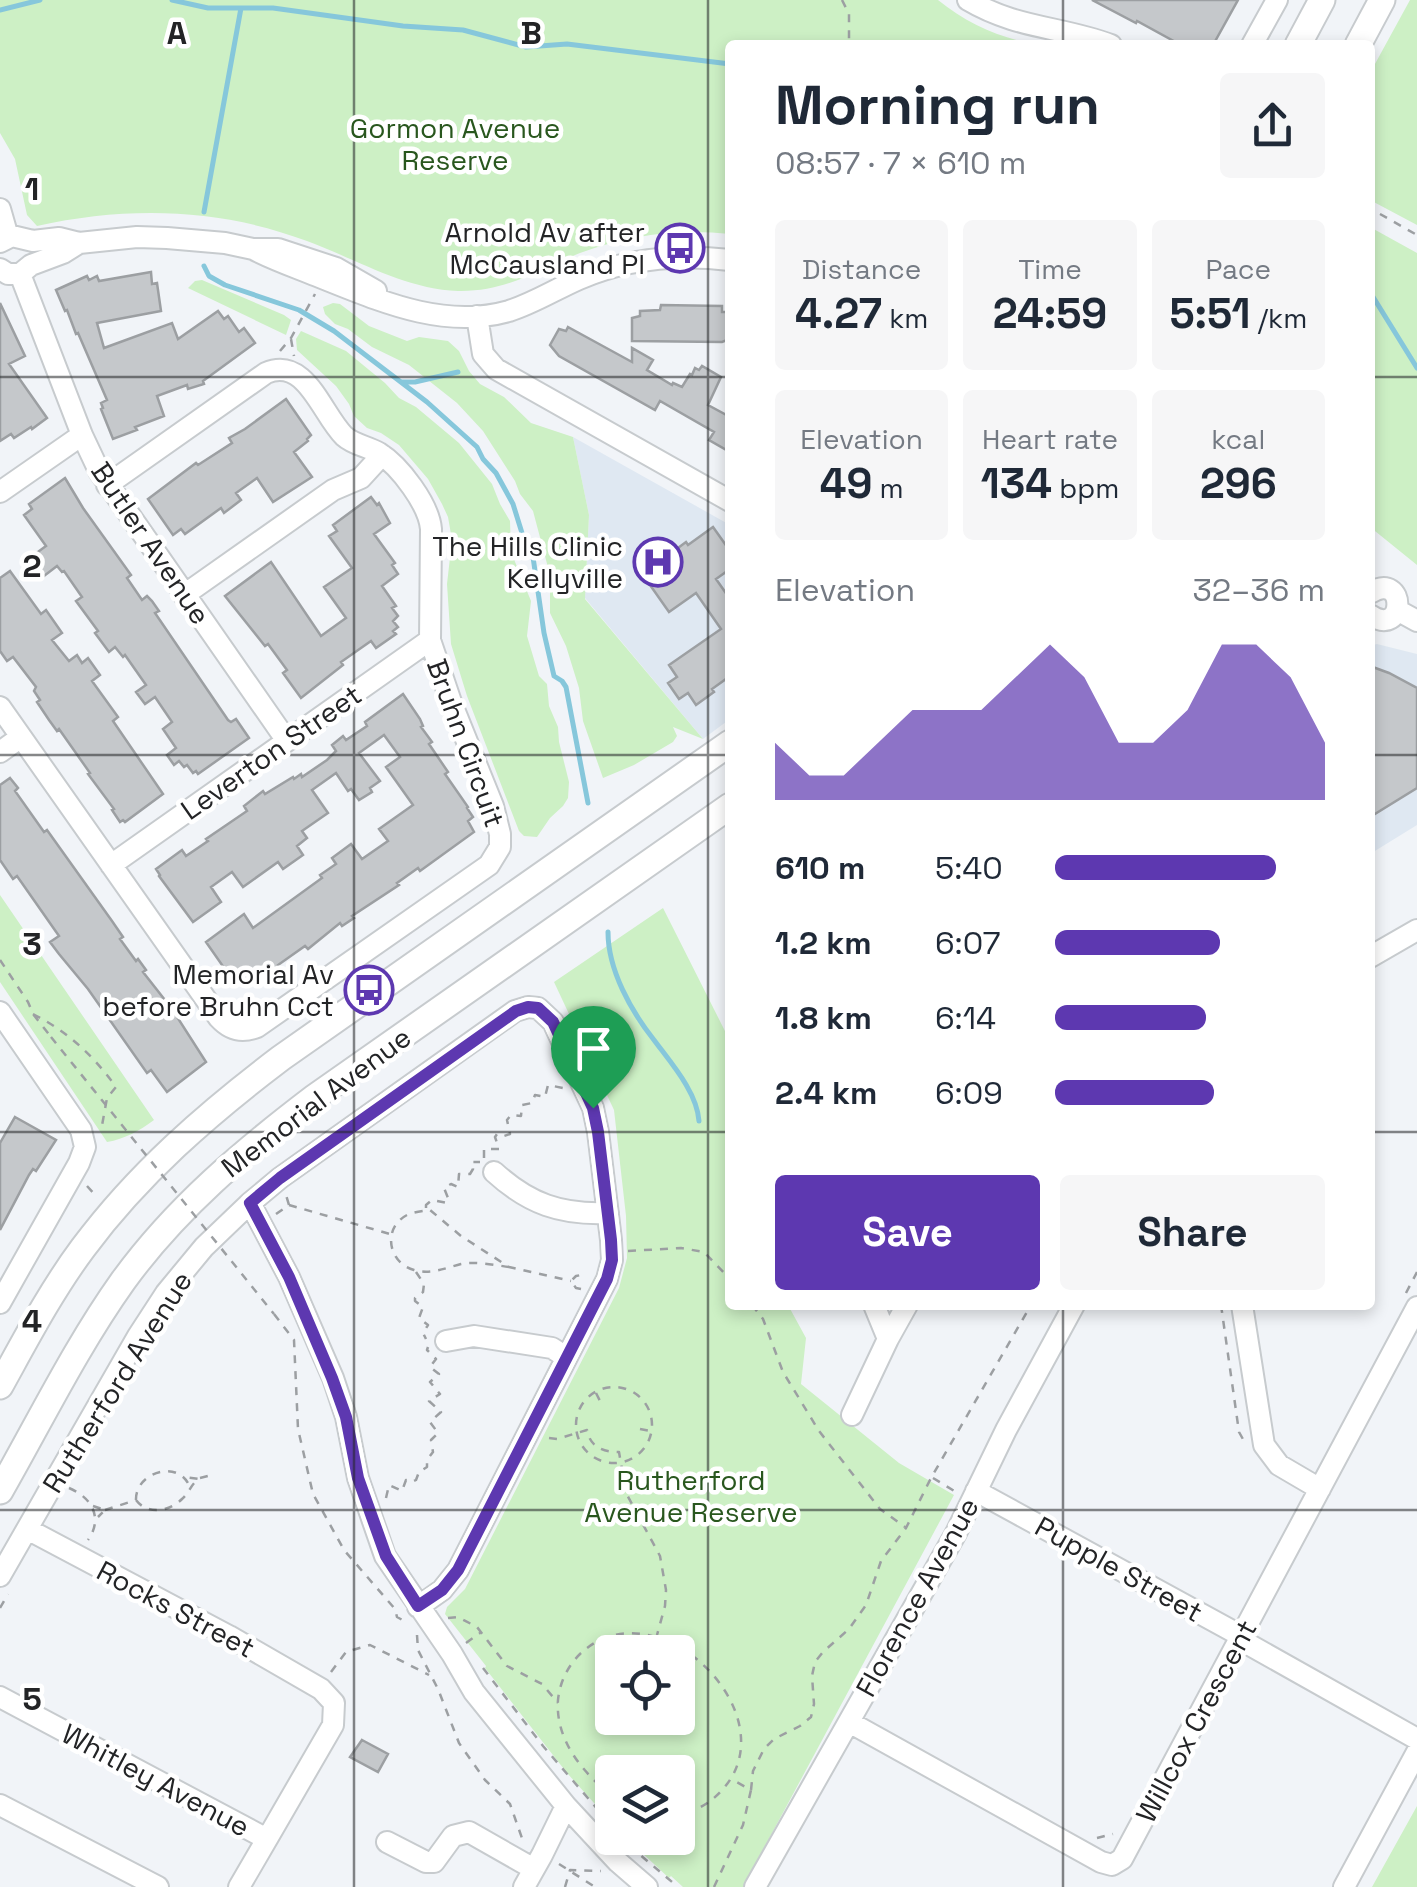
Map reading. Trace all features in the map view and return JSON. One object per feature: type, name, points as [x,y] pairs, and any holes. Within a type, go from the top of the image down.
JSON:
[{"type":"main road","points":[[1301,40],[1322,0]]},
{"type":"main road","points":[[1361,40],[1382,0]]},
{"type":"main road","name":"Memorial Avenue","points":[[0,1386],[82,1249],[156,1163],[210,1113],[281,1058],[725,747]]},
{"type":"main road","name":"Memorial Avenue","points":[[0,1491],[124,1280],[160,1235],[222,1172],[315,1097],[725,810]]},
{"type":"street","points":[[968,0],[1013,22],[1095,40]]},
{"type":"street","points":[[1255,40],[1277,0]]},
{"type":"street","name":"Butler Avenue","points":[[0,209],[10,239],[33,250],[11,270],[108,485],[287,741]]},
{"type":"street","points":[[10,239],[58,238],[79,243],[166,238],[278,249],[327,264],[362,282],[389,303],[438,316],[477,316],[525,306],[576,280],[625,264],[676,257],[725,260]]},
{"type":"street","points":[[11,270],[63,253],[79,243]]},
{"type":"street","points":[[477,316],[480,348],[496,369],[725,498]]},
{"type":"street","name":"Bruhn Circuit","points":[[0,707],[219,1018],[231,1028],[245,1031],[258,1027],[489,865],[498,854],[500,834],[488,793],[430,640],[428,515],[398,470],[382,455],[348,440],[302,378],[278,369],[266,374],[108,485]]},
{"type":"street","points":[[0,492],[82,434]]},
{"type":"street","points":[[184,595],[333,490],[361,478],[382,455]]},
{"type":"street","points":[[1375,590],[1388,588],[1398,600],[1397,610],[1386,620],[1375,619]]},
{"type":"street","points":[[1397,610],[1417,620]]},
{"type":"street","name":"Leverton Street","points":[[111,865],[430,640]]},
{"type":"street","points":[[0,752],[21,737]]},
{"type":"street","points":[[1375,955],[1417,930]]},
{"type":"street","name":"Rutherford Avenue","points":[[0,1576],[118,1370],[166,1293],[204,1247],[250,1203],[447,1059],[516,1011],[538,1008],[553,1022],[593,1108],[608,1213],[611,1251],[607,1279],[454,1576],[442,1590],[418,1606]]},
{"type":"street","points":[[0,1012],[81,1130],[85,1147],[0,1303]]},
{"type":"street","points":[[494,1172],[514,1189],[546,1206],[565,1212],[608,1213]]},
{"type":"street","points":[[250,1203],[289,1277],[332,1378],[346,1417],[358,1478],[386,1556],[474,1692],[566,1806],[647,1887]]},
{"type":"street","name":"Willcox Crescent","points":[[849,1722],[1100,1862],[1112,1864],[1122,1859],[1320,1488],[1408,1306]]},
{"type":"street","points":[[876,1310],[888,1338]]},
{"type":"street","points":[[852,1414],[905,1310]]},
{"type":"street","name":"Florence Avenue","points":[[756,1887],[956,1533],[1071,1310]]},
{"type":"street","points":[[1243,1310],[1264,1444],[1278,1465],[1320,1488]]},
{"type":"street","points":[[446,1341],[474,1336],[552,1348],[566,1357]]},
{"type":"street","name":"Pupple Street","points":[[976,1491],[1417,1739]]},
{"type":"street","name":"Rocks Street","points":[[27,1529],[229,1636],[321,1690]]},
{"type":"street","name":"Whitley Avenue","points":[[0,1696],[267,1839],[333,1725],[334,1702],[321,1690]]},
{"type":"street","points":[[1344,1887],[1417,1752]]},
{"type":"street","points":[[0,1805],[158,1887]]},
{"type":"street","points":[[388,1842],[426,1862],[434,1862],[453,1836],[469,1832],[529,1878],[566,1806]]},
{"type":"street","points":[[239,1887],[267,1839]]},
{"type":"path","points":[[842,0],[849,14],[849,40]]},
{"type":"path","points":[[1380,214],[1417,235]]},
{"type":"path","points":[[276,356],[311,302]]},
{"type":"path","points":[[291,338],[294,358]]},
{"type":"path","points":[[0,960],[50,1037],[274,1314]]},
{"type":"path","points":[[0,979],[8,974]]},
{"type":"path","points":[[33,1014],[84,1048],[116,1086],[106,1098],[100,1134]]},
{"type":"path","points":[[426,1210],[432,1200],[447,1204],[444,1188],[451,1184],[458,1187],[459,1174],[472,1172],[474,1160],[483,1162],[484,1149],[499,1149],[495,1137],[510,1134],[508,1120],[511,1115],[521,1116],[522,1105],[532,1103],[535,1095],[545,1096],[548,1085],[564,1088]]},
{"type":"path","points":[[86,1180],[86,1186],[96,1196]]},
{"type":"path","points":[[286,1194],[289,1204]]},
{"type":"path","points":[[289,1204],[391,1234]]},
{"type":"path","points":[[274,1214],[289,1204]]},
{"type":"path","points":[[509,1267],[426,1210],[407,1215],[391,1234],[398,1262],[416,1271],[464,1263],[509,1267],[571,1281],[576,1288],[583,1289]]},
{"type":"path","points":[[611,1251],[681,1248],[704,1252],[725,1273]]},
{"type":"path","points":[[382,1503],[386,1501],[389,1485],[402,1491],[406,1480],[416,1480],[427,1467],[426,1460],[433,1452],[431,1440],[438,1433],[430,1422],[440,1412],[429,1402],[440,1394],[430,1382],[438,1374],[430,1367],[436,1358],[427,1350],[431,1343],[423,1335],[428,1325],[419,1318],[423,1307],[415,1301],[424,1288],[416,1271]]},
{"type":"path","points":[[1408,1306],[1417,1272]]},
{"type":"path","points":[[571,1281],[590,1273]]},
{"type":"path","points":[[756,1310],[763,1319],[782,1372],[819,1430],[880,1508],[906,1528]]},
{"type":"path","points":[[714,1887],[743,1825],[754,1771],[764,1749],[810,1717],[814,1704],[813,1668],[866,1606],[881,1561],[906,1528],[1028,1310]]},
{"type":"path","points":[[620,1387],[636,1394],[647,1406],[652,1431],[642,1451],[622,1462],[604,1462],[583,1448],[576,1433],[579,1409],[596,1392],[620,1387]]},
{"type":"path","points":[[596,1392],[601,1403]]},
{"type":"path","points":[[530,1429],[556,1439],[587,1430],[591,1442],[600,1449],[619,1452],[626,1493],[660,1556],[666,1590],[657,1635]]},
{"type":"path","points":[[640,1430],[652,1431]]},
{"type":"path","points":[[596,1458],[600,1449]]},
{"type":"path","points":[[199,1478],[181,1500],[160,1510],[142,1508],[136,1500],[139,1484],[153,1474],[170,1472],[186,1478],[212,1475]]},
{"type":"path","points":[[186,1478],[189,1486]]},
{"type":"path","points":[[68,1488],[104,1510]]},
{"type":"path","points":[[96,1520],[104,1510],[136,1500]]},
{"type":"path","points":[[86,1543],[95,1530],[91,1505]]},
{"type":"path","points":[[446,1618],[464,1620],[481,1632],[507,1666],[542,1684],[558,1703]]},
{"type":"path","points":[[465,1644],[481,1632]]},
{"type":"path","points":[[613,1635],[640,1635]]},
{"type":"path","points":[[595,1642],[564,1675],[558,1703],[558,1718],[568,1746],[595,1780]]},
{"type":"path","points":[[321,1690],[346,1652],[370,1645],[429,1673],[438,1664]]},
{"type":"path","points":[[420,1656],[426,1654]]},
{"type":"path","points":[[476,1658],[595,1806]]},
{"type":"path","points":[[695,1659],[726,1694],[741,1732],[732,1780],[695,1810]]},
{"type":"path","points":[[732,1780],[751,1790]]},
{"type":"path","points":[[1098,1838],[1119,1833]]},
{"type":"path","points":[[556,1863],[596,1887]]},
{"type":"path","points":[[565,1887],[570,1870]]},
{"type":"shaded area","name":"The Hills Clinic Kellyville","points":[[573,437],[725,522],[725,723],[703,739],[585,598],[589,515]]},
{"type":"shaded area","points":[[1375,645],[1417,654],[1417,825],[1375,851]]},
{"type":"green space","name":"Gormon Avenue Reserve","points":[[0,0],[938,0],[987,30],[1019,40],[725,40],[725,234],[635,237],[580,253],[507,284],[476,290],[419,285],[274,230],[207,216],[105,215],[37,226],[27,215],[15,159],[0,133]]},
{"type":"green space","points":[[1410,0],[1417,0],[1417,225],[1375,203],[1375,64]]},
{"type":"green space","points":[[1375,230],[1417,253],[1417,565],[1375,531]]},
{"type":"green space","points":[[202,280],[284,315],[291,320],[286,335],[188,288]]},
{"type":"green space","points":[[333,303],[369,326],[407,341],[419,337],[448,341],[480,384],[504,397],[531,423],[573,437],[589,515],[585,599],[703,739],[673,727],[677,736],[673,742],[603,778],[583,721],[579,688],[566,646],[550,613],[550,575],[533,511],[483,431],[457,403],[409,365],[335,324],[323,307]]},
{"type":"green space","points":[[301,331],[346,351],[459,443],[492,484],[510,521],[511,552],[531,601],[527,636],[539,676],[547,684],[569,782],[568,798],[537,837],[524,836],[519,831],[451,644],[447,584],[452,540],[442,504],[428,479],[399,445],[367,428],[354,416],[336,386],[297,350],[296,339]]},
{"type":"green space","points":[[0,895],[154,1120],[137,1131],[107,1142],[0,982]]},
{"type":"green space","name":"Rutherford Avenue Reserve","points":[[663,908],[725,1031],[725,1310],[791,1310],[806,1338],[801,1384],[899,1463],[954,1495],[743,1887],[683,1887],[644,1855],[695,1855],[695,1755],[595,1755],[595,1804],[445,1614],[465,1589],[619,1288],[627,1258],[614,1110],[554,982]]},
{"type":"green space","points":[[1417,1806],[1417,1887],[1372,1887]]},
{"type":"building","points":[[1092,0],[1238,0],[1216,40],[1172,40]]},
{"type":"building","points":[[151,272],[152,284],[157,283],[161,311],[97,323],[104,348],[172,323],[178,339],[218,311],[224,319],[228,316],[239,332],[244,328],[255,343],[204,384],[188,389],[187,385],[157,396],[164,416],[113,439],[101,409],[101,403],[107,400],[56,290],[87,276],[89,280],[97,276],[99,281]]},
{"type":"building","points":[[0,303],[25,356],[9,364],[47,418],[14,438],[11,434],[0,441]]},
{"type":"building","points":[[661,305],[722,306],[725,341],[632,341],[632,318],[640,316],[640,311],[660,310]]},
{"type":"building","points":[[568,327],[632,362],[632,348],[653,360],[647,370],[672,385],[682,387],[695,368],[699,370],[702,366],[721,377],[708,405],[725,414],[725,449],[709,440],[714,432],[660,401],[655,410],[559,356],[550,345],[559,329],[566,331]]},
{"type":"building","points":[[286,399],[311,435],[294,452],[312,477],[273,502],[257,478],[236,493],[241,500],[224,513],[221,508],[185,534],[181,529],[173,535],[148,499],[196,463],[232,443],[229,438]]},
{"type":"building","points":[[65,478],[131,575],[127,578],[142,600],[147,596],[152,601],[159,611],[155,613],[228,720],[236,719],[249,738],[198,774],[179,761],[174,765],[167,755],[176,748],[163,729],[172,722],[155,697],[145,704],[136,692],[146,685],[125,655],[115,647],[109,652],[95,633],[98,631],[76,601],[82,597],[64,571],[57,566],[44,576],[31,557],[46,546],[24,515],[32,509],[29,504]]},
{"type":"building","points":[[371,497],[390,523],[374,534],[395,563],[392,565],[398,574],[382,586],[396,606],[392,608],[398,616],[393,621],[398,627],[393,631],[396,634],[376,648],[371,641],[301,698],[268,644],[265,646],[225,596],[271,562],[321,636],[346,618],[324,587],[352,568],[329,536],[337,531],[333,525]]},
{"type":"building","points":[[713,527],[725,544],[725,573],[716,579],[725,592],[725,680],[696,705],[688,693],[679,699],[668,683],[677,677],[669,665],[721,629],[696,593],[669,612],[643,575],[686,542],[688,545]]},
{"type":"building","points":[[10,571],[41,614],[46,610],[62,633],[52,640],[69,661],[77,655],[82,663],[88,658],[100,675],[92,681],[118,717],[113,721],[163,794],[125,822],[120,822],[90,773],[37,702],[40,700],[34,691],[36,687],[13,657],[7,661],[0,651],[0,578]]},
{"type":"building","points":[[1375,668],[1417,688],[1417,788],[1375,814]]},
{"type":"building","points":[[403,694],[448,772],[445,774],[468,807],[473,817],[468,821],[474,832],[397,883],[354,918],[342,926],[340,923],[308,949],[305,946],[278,965],[281,970],[269,978],[264,970],[243,985],[236,985],[206,942],[244,914],[253,928],[322,878],[320,875],[336,864],[332,858],[351,844],[362,859],[388,841],[379,829],[413,805],[386,767],[400,757],[384,735],[359,753],[380,781],[370,788],[372,792],[359,800],[336,773],[312,790],[328,813],[302,831],[307,838],[297,846],[303,855],[283,869],[278,862],[243,887],[232,872],[211,887],[221,902],[193,922],[156,869],[182,850],[186,856],[208,841],[247,811],[244,806],[263,791],[265,794],[293,777],[302,777],[327,760],[336,751],[332,745],[367,726],[365,722]]},
{"type":"building","points":[[10,778],[18,788],[15,791],[112,921],[123,937],[120,939],[146,970],[143,972],[206,1062],[167,1092],[151,1070],[147,1073],[50,942],[59,936],[17,876],[13,879],[0,860],[0,785]]},
{"type":"building","points":[[15,1117],[56,1140],[36,1171],[33,1169],[29,1175],[0,1230],[0,1143]]},
{"type":"building","points":[[362,1740],[388,1754],[378,1772],[350,1757]]},
{"type":"waterway","points":[[0,10],[40,0]]},
{"type":"waterway","points":[[172,0],[208,8],[273,8],[463,30],[526,47],[567,44],[725,63]]},
{"type":"waterway","points":[[204,212],[241,8]]},
{"type":"waterway","points":[[204,266],[209,276],[225,285],[299,310],[334,331],[427,402],[477,447],[496,473],[513,504],[533,557],[544,633],[554,676],[566,687],[588,803]]},
{"type":"waterway","points":[[1375,300],[1417,368]]},
{"type":"waterway","points":[[402,382],[458,372]]},
{"type":"waterway","points":[[608,932],[612,961],[622,989],[688,1089],[699,1121]]},
{"type":"place","name":"Arnold Av after McCausland Pl","points":[[680,248]]},
{"type":"place","name":"The Hills Clinic Kellyville","points":[[658,562]]},
{"type":"place","name":"Memorial Av before Bruhn Cct","points":[[369,990]]},
{"type":"route","points":[[528,1007],[538,1008],[553,1022],[593,1108],[611,1240],[612,1260],[607,1279],[454,1576],[442,1590],[418,1606],[386,1556],[358,1478],[346,1417],[332,1378],[289,1277],[250,1203],[447,1059],[516,1011],[528,1007]]}]
